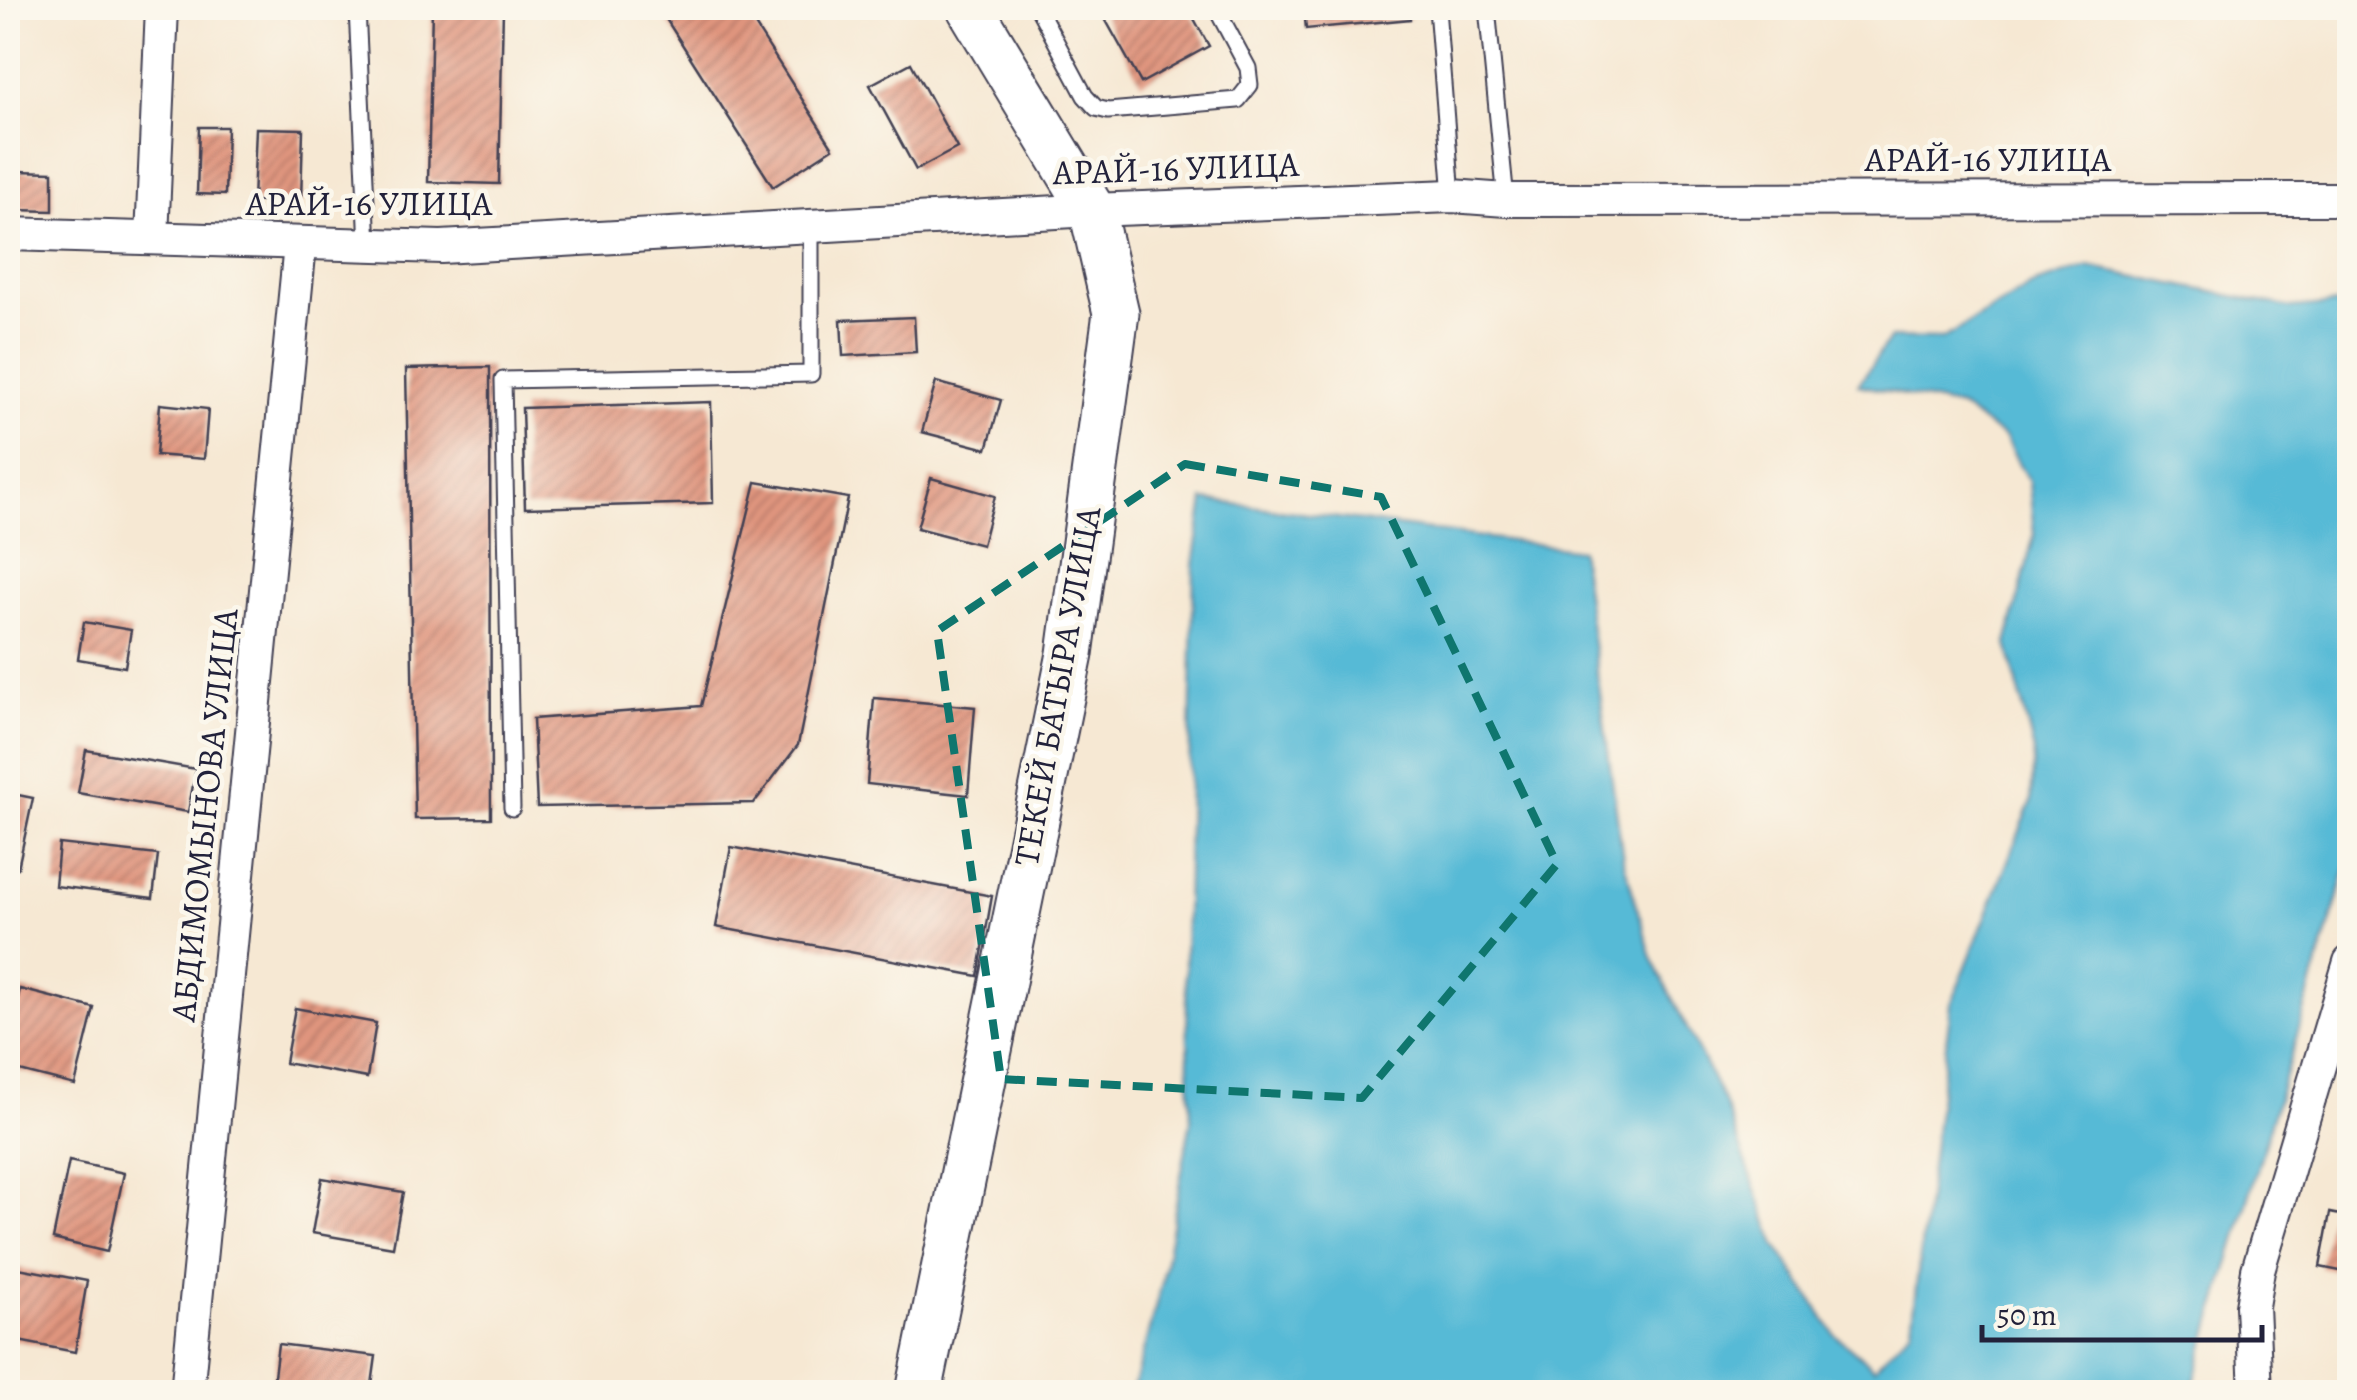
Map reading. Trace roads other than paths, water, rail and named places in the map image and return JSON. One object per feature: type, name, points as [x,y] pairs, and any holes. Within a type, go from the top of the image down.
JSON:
[{"type":"street","points":[[152,238],[162,8]]},
{"type":"street","name":"ТЕКЕЙ БАТЫРА УЛИЦА","points":[[919,1392],[1070,654],[1116,313],[1092,210],[970,8]]},
{"type":"street","name":"АРАЙ-16 УЛИЦА","points":[[8,234],[441,247],[1092,210],[1452,196],[1506,200],[2350,199]]},
{"type":"street","name":"АБДИМОМЫНОВА УЛИЦА","points":[[187,1392],[300,245]]},
{"type":"street","points":[[2256,1392],[2252,1306],[2258,1270],[2350,962]]},
{"type":"lane","points":[[356,8],[368,246]]},
{"type":"lane","points":[[1038,8],[1085,96],[1096,108],[1108,111],[1238,100],[1250,85],[1248,68],[1216,8]]},
{"type":"lane","points":[[1437,8],[1452,196]]},
{"type":"lane","points":[[1486,8],[1506,200]]},
{"type":"lane","points":[[512,808],[503,380],[811,374],[811,228]]},
{"type":"water","points":[[2088,267],[2292,308],[2349,303],[2349,860],[2191,1392],[1132,1392],[1162,1283],[1191,1120],[1185,959],[1194,565],[1204,500],[1580,550],[1623,859],[1652,958],[1724,1102],[1776,1245],[1835,1335],[1874,1368],[1911,1329],[1951,1004],[2031,803],[2034,751],[2007,644],[2034,535],[2029,482],[2004,437],[1960,407],[1858,385],[1890,338],[1942,339],[2035,284]]}]
